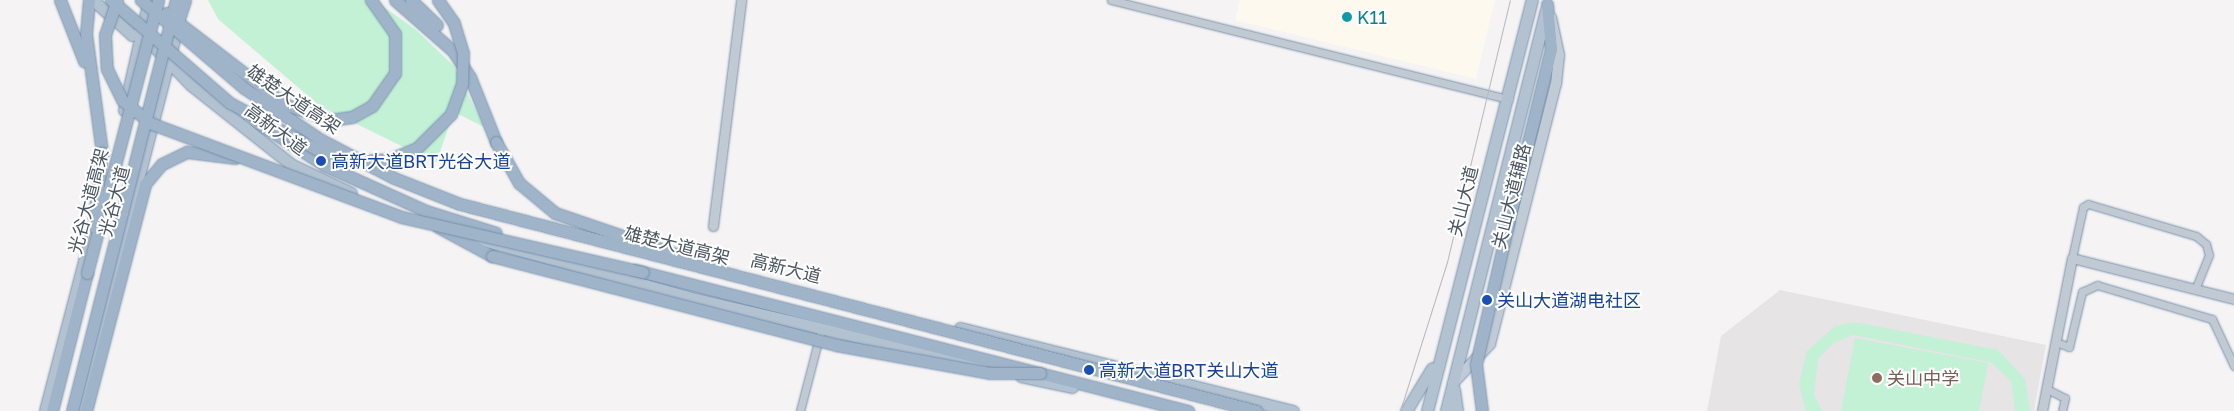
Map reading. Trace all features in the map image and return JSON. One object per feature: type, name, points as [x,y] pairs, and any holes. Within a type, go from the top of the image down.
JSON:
[{"type":"highway","points":[[60,0],[92,86]]},
{"type":"highway","points":[[87,273],[102,153],[86,34],[89,0]]},
{"type":"highway","name":"雄楚大道高架","points":[[111,0],[230,103],[307,156],[426,211],[644,272],[1188,411]]},
{"type":"highway","points":[[117,0],[105,52],[122,100],[150,123],[236,158],[427,224],[644,272]]},
{"type":"highway","name":"雄楚大道高架","points":[[140,0],[278,113],[394,178],[497,216],[1257,411]]},
{"type":"highway","points":[[149,0],[284,104],[314,118],[330,120],[352,117],[372,106],[395,73],[395,34],[371,0]]},
{"type":"highway","name":"光谷大道高架","points":[[52,411],[158,0]]},
{"type":"highway","name":"光谷大道高架","points":[[72,411],[176,0]]},
{"type":"highway","points":[[144,127],[184,0]]},
{"type":"highway","points":[[395,0],[431,28],[470,77]]},
{"type":"highway","points":[[411,0],[455,46],[510,170],[532,197],[555,213],[799,294]]},
{"type":"highway","points":[[230,103],[337,156],[374,161],[417,148],[451,114],[462,83],[459,38],[438,0]]},
{"type":"highway","points":[[1482,411],[1475,375],[1478,350],[1550,49],[1548,2]]},
{"type":"highway","points":[[86,411],[145,184],[162,164],[187,152],[236,158]]},
{"type":"highway","points":[[423,219],[492,256],[836,345],[990,372],[1040,373]]},
{"type":"main road","name":"高新大道","points":[[93,0],[132,35],[140,34],[168,62],[292,165],[423,219],[496,244],[821,330],[1169,411]]},
{"type":"main road","name":"高新大道","points":[[149,0],[178,26],[284,111],[324,136],[377,165],[461,200],[772,283],[1293,411]]},
{"type":"main road","name":"光谷大道","points":[[45,411],[149,0]]},
{"type":"main road","name":"光谷大道","points":[[78,411],[184,0]]},
{"type":"main road","name":"关山大道","points":[[1427,411],[1439,353],[1508,99],[1532,0]]},
{"type":"main road","name":"关山大道","points":[[1446,411],[1548,2]]},
{"type":"main road","name":"关山大道辅路","points":[[1453,383],[1490,344],[1555,91],[1559,56],[1548,2]]},
{"type":"main road","points":[[1406,411],[1439,353]]},
{"type":"main road","points":[[1453,383],[1457,411]]},
{"type":"street","points":[[713,226],[740,0]]},
{"type":"street","points":[[1111,0],[1508,99]]},
{"type":"street","points":[[2042,411],[2083,207],[2088,204],[2196,236],[2206,244],[2209,255],[2195,289]]},
{"type":"street","points":[[2072,258],[2234,300]]},
{"type":"street","points":[[2056,342],[2068,346],[2082,292],[2097,285],[2212,319],[2234,366]]},
{"type":"street","points":[[800,411],[821,330]]},
{"type":"street","points":[[2047,389],[2064,398],[2062,411]]},
{"type":"shaded area","points":[[1240,0],[1495,0],[1476,79],[1235,20]]},
{"type":"shaded area","name":"关山中学","points":[[1780,290],[2046,345],[2034,411],[1707,411],[1721,336]]},
{"type":"green space","points":[[208,0],[374,0],[415,29],[454,66],[484,127],[454,112],[436,163],[320,106],[218,19]]},
{"type":"green space","points":[[1855,322],[1998,350],[2025,379],[2030,411],[2015,411],[2011,381],[1990,362],[1853,335],[1833,343],[1818,359],[1814,394],[1822,411],[1806,411],[1799,384],[1807,351],[1835,326]]},
{"type":"green space","points":[[1855,338],[1988,363],[1979,411],[1841,411]]},
{"type":"tram line","points":[[1400,411],[1447,262],[1510,0]]},
{"type":"place","name":"K11","points":[[1347,17]]},
{"type":"place","name":"高新大道BRT光谷大道","points":[[321,161]]},
{"type":"place","name":"关山大道湖电社区","points":[[1487,300]]},
{"type":"place","name":"高新大道BRT关山大道","points":[[1089,370]]},
{"type":"place","name":"关山中学","points":[[1877,378]]}]
